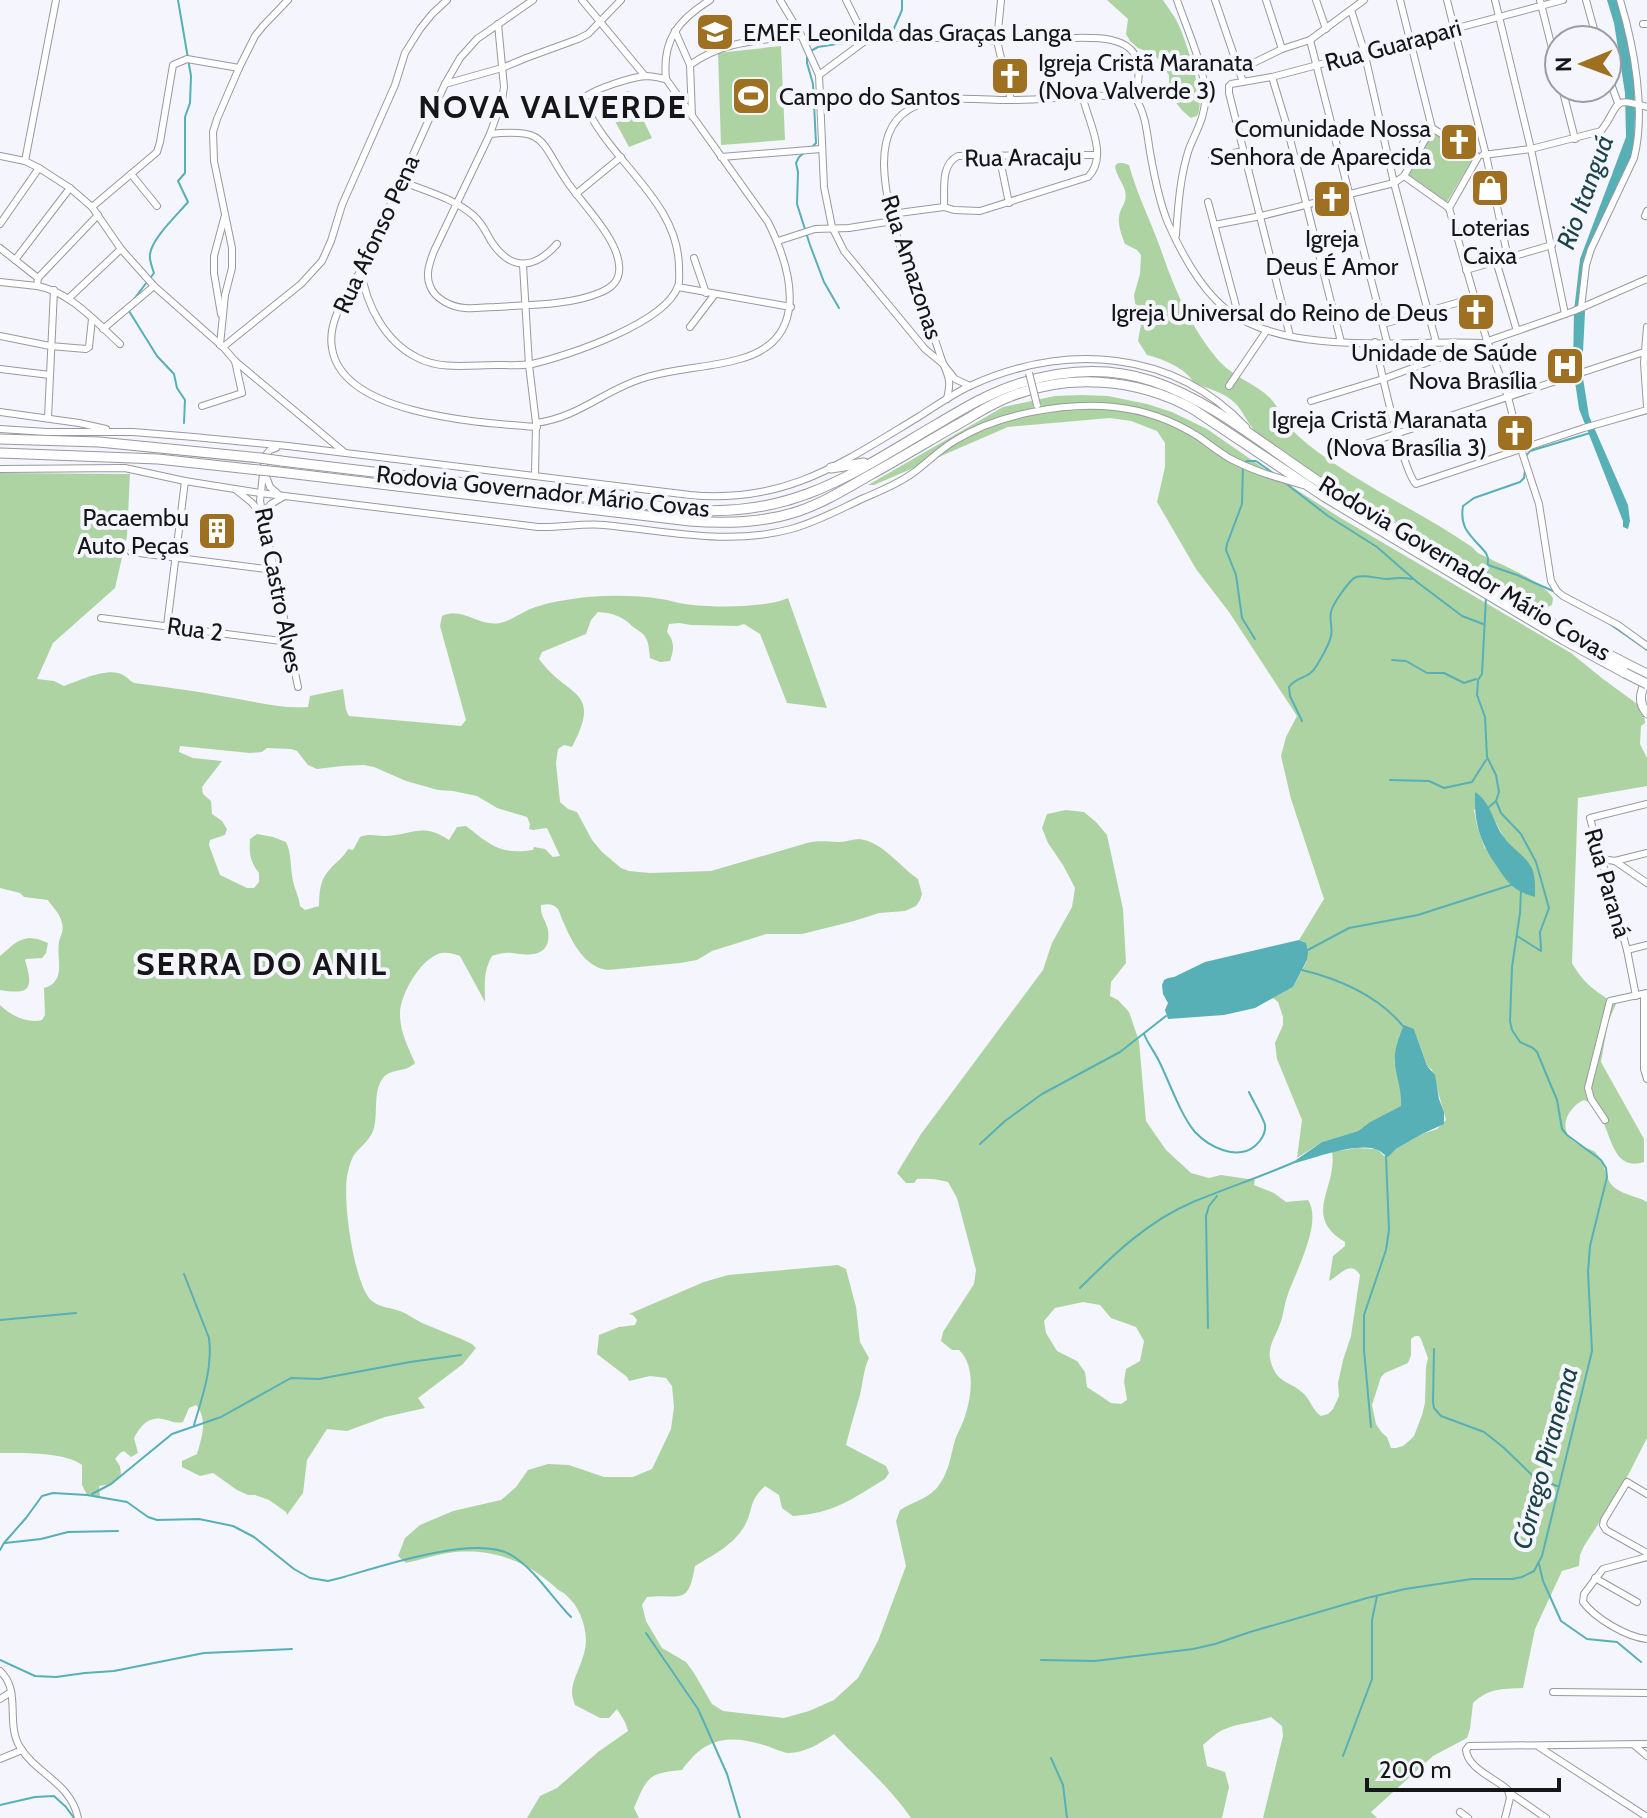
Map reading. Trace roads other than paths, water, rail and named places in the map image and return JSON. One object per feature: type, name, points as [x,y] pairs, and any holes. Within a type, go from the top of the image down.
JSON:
[{"type":"highway","name":"Rodovia Governador Mário Covas","points":[[0,439],[99,442],[260,458],[720,511],[759,508],[823,489],[997,391],[1037,378],[1080,372],[1109,372],[1165,386],[1205,406],[1375,516],[1627,669]]},
{"type":"highway","name":"Rodovia Governador Mário Covas","points":[[0,453],[158,459],[722,523],[790,514],[823,501],[1007,397],[1046,386],[1086,382],[1136,387],[1180,402],[1209,418],[1307,486],[1551,632],[1647,679]]},
{"type":"highway","points":[[831,468],[871,462]]},
{"type":"main road","points":[[1647,679],[1640,697],[1647,713]]},
{"type":"street","points":[[25,161],[56,0]]},
{"type":"street","points":[[221,295],[232,268],[230,237],[214,161],[213,132],[255,36],[288,0]]},
{"type":"street","points":[[222,346],[301,284],[322,261],[342,205],[395,85],[405,53],[420,29],[447,0]]},
{"type":"street","name":"Rua Afonso Pena","points":[[533,0],[467,48],[445,84],[336,319],[331,347],[339,368],[360,389],[382,400],[449,419],[536,425]]},
{"type":"street","points":[[582,0],[645,76]]},
{"type":"street","points":[[445,84],[502,68],[578,39],[588,34],[621,0]]},
{"type":"street","points":[[536,425],[565,417],[645,378],[753,355],[766,348],[781,333],[788,318],[791,307],[789,286],[778,241],[768,222],[666,79],[665,53],[675,31],[710,0]]},
{"type":"street","points":[[780,0],[801,35],[819,75],[824,187],[832,227],[844,251],[925,349],[943,364]]},
{"type":"street","points":[[846,0],[869,38]]},
{"type":"street","points":[[1001,0],[997,41],[1011,100]]},
{"type":"street","points":[[1176,238],[1184,172],[1206,99],[1203,75],[1177,0]]},
{"type":"street","points":[[1215,0],[1243,82]]},
{"type":"street","points":[[1266,0],[1282,49]]},
{"type":"street","points":[[1316,0],[1326,29]]},
{"type":"street","points":[[1239,70],[1282,49],[1310,40],[1364,0]]},
{"type":"street","points":[[1214,225],[1394,183],[1404,176],[1432,128],[1400,0]]},
{"type":"street","points":[[1447,0],[1508,258]]},
{"type":"street","points":[[1495,0],[1531,149],[1565,314]]},
{"type":"street","name":"Rua Guarapari","points":[[1244,151],[1229,93],[1231,84],[1272,77],[1541,3],[1563,0]]},
{"type":"street","points":[[1586,0],[1593,24]]},
{"type":"street","points":[[1581,308],[1591,249],[1634,158],[1638,133],[1633,46],[1622,1]]},
{"type":"street","points":[[1541,3],[1546,24]]},
{"type":"street","points":[[1351,10],[1364,51],[1394,183],[1436,342]]},
{"type":"street","points":[[490,134],[521,133],[537,137],[547,148],[612,244],[620,269],[617,280],[609,288],[574,299],[465,308],[440,299],[428,284],[434,251],[490,134],[502,100],[504,87],[498,24]]},
{"type":"street","points":[[675,31],[690,65],[692,116]]},
{"type":"street","points":[[690,65],[724,46],[801,35]]},
{"type":"street","points":[[819,75],[869,38],[997,41]]},
{"type":"street","points":[[1067,38],[1114,41],[1131,50],[1138,62],[1136,99],[1144,117],[1167,221],[1200,282],[1216,301],[1239,317],[1267,330],[1305,340],[1484,342]]},
{"type":"street","points":[[1310,40],[1387,342]]},
{"type":"street","points":[[92,207],[157,152],[173,65],[187,59],[239,68]]},
{"type":"street","points":[[361,270],[366,294],[382,325],[397,343],[420,359],[449,365],[529,365],[615,337],[664,306],[678,287],[679,266],[673,236],[665,218],[646,188],[600,132],[584,99],[591,92],[645,76],[666,79]]},
{"type":"street","points":[[1272,77],[1341,342]]},
{"type":"street","name":"Rua Amazonas","points":[[947,399],[949,384],[943,364],[905,261],[886,197],[884,160],[889,130],[906,110],[934,101],[1114,96],[1136,99]]},
{"type":"street","points":[[778,241],[810,230],[849,228],[944,207],[980,211],[1088,177],[1093,172],[1096,155],[1094,132],[1083,98]]},
{"type":"street","points":[[1623,103],[1647,107]]},
{"type":"street","points":[[1566,104],[1575,139]]},
{"type":"street","points":[[1432,128],[1482,156],[1531,149],[1601,131],[1617,104]]},
{"type":"street","points":[[721,157],[821,149]]},
{"type":"street","points":[[1212,157],[1244,151],[1290,336]]},
{"type":"street","points":[[999,155],[1009,203]]},
{"type":"street","name":"Rua Aracaju","points":[[944,207],[946,168],[949,161],[958,156],[1096,155]]},
{"type":"street","points":[[0,156],[25,161],[70,188],[92,207],[121,249],[154,286],[235,361],[346,453]]},
{"type":"street","points":[[1449,208],[1482,156]]},
{"type":"street","points":[[576,194],[621,157]]},
{"type":"street","points":[[0,224],[39,168]]},
{"type":"street","points":[[131,174],[157,206]]},
{"type":"street","points":[[1404,176],[1449,208],[1484,342],[1508,397],[1539,504],[1551,581],[1557,591],[1618,625],[1647,646]]},
{"type":"street","points":[[401,181],[458,204],[482,225],[504,257],[523,265],[539,260],[557,244]]},
{"type":"street","points":[[15,260],[70,188]]},
{"type":"street","points":[[1208,202],[1239,317]]},
{"type":"street","points":[[222,346],[221,295],[214,273],[214,256],[225,212]]},
{"type":"street","points":[[37,286],[38,278],[98,215]]},
{"type":"street","points":[[220,235],[230,237]]},
{"type":"street","points":[[1466,270],[1552,245]]},
{"type":"street","points":[[0,248],[38,278]]},
{"type":"street","points":[[69,298],[121,249]]},
{"type":"street","points":[[694,258],[706,293]]},
{"type":"street","points":[[1496,261],[1517,331]]},
{"type":"street","points":[[523,265],[536,425],[535,476]]},
{"type":"street","points":[[1311,401],[1383,379],[1565,314],[1647,279]]},
{"type":"street","points":[[0,282],[54,290],[69,298],[120,344]]},
{"type":"street","points":[[103,329],[154,286]]},
{"type":"street","points":[[678,287],[791,307]]},
{"type":"street","points":[[48,418],[54,290]]},
{"type":"street","points":[[690,327],[715,294]]},
{"type":"street","points":[[1383,324],[1474,298]]},
{"type":"street","points":[[0,336],[50,346],[88,348],[92,319]]},
{"type":"street","points":[[1375,342],[1412,481],[1421,484],[1647,408],[1644,352],[1647,327]]},
{"type":"street","points":[[1229,386],[1267,330]]},
{"type":"street","points":[[1332,455],[1644,352]]},
{"type":"street","points":[[0,429],[122,432],[288,446],[721,497],[751,495],[807,480],[988,378],[1084,358],[1112,359],[1154,368],[1194,386],[1232,412],[1262,444]]},
{"type":"street","points":[[202,406],[242,393],[235,361]]},
{"type":"street","name":"Rua Amazonas","points":[[943,364],[955,379],[970,386]]},
{"type":"street","points":[[0,369],[50,375]]},
{"type":"street","points":[[1028,370],[1037,408]]},
{"type":"street","name":"Rodovia Governador Mário Covas","points":[[0,469],[113,467],[260,493],[538,527],[593,525],[705,537],[744,537],[780,532],[820,519],[906,478],[956,439],[996,422],[1037,408],[1087,406],[1116,407],[1155,415],[1246,466],[1307,486]]},
{"type":"street","points":[[0,412],[122,432]]},
{"type":"street","points":[[234,489],[262,515],[283,496],[272,490],[262,471],[265,456],[273,448],[288,446]]},
{"type":"street","name":"Rua Castro Alves","points":[[262,471],[262,515],[298,687]]},
{"type":"street","points":[[167,626],[185,481]]},
{"type":"street","points":[[131,552],[274,570]]},
{"type":"street","name":"Rua 2","points":[[101,618],[289,642]]},
{"type":"street","name":"Rua Paraná","points":[[1636,996],[1627,950],[1590,818],[1647,804]]},
{"type":"street","points":[[1602,859],[1615,861],[1647,853]]},
{"type":"street","points":[[1615,861],[1647,883]]},
{"type":"street","points":[[1627,950],[1647,945]]},
{"type":"street","points":[[1605,1120],[1591,1099],[1588,1088],[1610,1001],[1646,994],[1644,1069],[1647,1079]]},
{"type":"street","points":[[1647,1494],[1627,1482],[1603,1525],[1606,1530],[1647,1555]]},
{"type":"street","points":[[1647,1555],[1603,1569],[1584,1594],[1583,1602],[1612,1626],[1634,1637],[1647,1639]]},
{"type":"street","points":[[1595,1578],[1637,1602]]},
{"type":"street","points":[[0,1671],[9,1680],[14,1732],[22,1750],[63,1789],[78,1818]]},
{"type":"street","points":[[0,1699],[11,1692]]},
{"type":"street","points":[[1553,1692],[1647,1693]]},
{"type":"street","points":[[1633,1744],[1647,1756]]},
{"type":"street","points":[[1546,1818],[1472,1764],[1467,1757],[1467,1747],[1647,1744]]},
{"type":"street","points":[[1538,1746],[1647,1817]]},
{"type":"street","points":[[0,1759],[22,1750]]},
{"type":"street","points":[[1505,1818],[1510,1793]]},
{"type":"street","points":[[1460,1812],[1468,1818]]},
{"type":"water","name":"Rio Itanguá","points":[[1607,0],[1619,0],[1634,71],[1634,151],[1588,252],[1582,303],[1585,312],[1582,372],[1589,416],[1628,505],[1628,529],[1623,527],[1579,409],[1573,368],[1574,311],[1580,259],[1626,137],[1623,24],[1614,23]]},
{"type":"water","points":[[1475,792],[1485,801],[1506,840],[1532,868],[1535,897],[1512,886],[1490,856],[1475,813]]},
{"type":"water","points":[[1299,940],[1306,943],[1307,960],[1293,987],[1255,1008],[1224,1015],[1168,1019],[1165,1010],[1168,1003],[1162,985],[1164,980],[1205,962]]},
{"type":"water","points":[[1404,1025],[1414,1029],[1427,1066],[1435,1075],[1444,1124],[1396,1149],[1388,1157],[1378,1150],[1360,1148],[1295,1163],[1322,1142],[1358,1131],[1401,1106],[1395,1061]]},
{"type":"waterway","points":[[151,277],[154,273],[150,259],[152,248],[188,202],[178,181],[185,173],[185,117],[190,103],[191,76],[178,0]]},
{"type":"waterway","points":[[868,32],[892,33],[902,10],[902,0]]},
{"type":"waterway","points":[[812,147],[816,143],[813,84],[807,53],[818,47],[849,42],[862,33]]},
{"type":"waterway","points":[[804,153],[796,163],[797,204],[824,282],[839,308]]},
{"type":"waterway","points":[[134,299],[147,282]]},
{"type":"waterway","points":[[129,311],[157,356],[174,374],[177,388],[185,400],[184,423]]},
{"type":"waterway","name":"Córrego Piranema","points":[[1526,456],[1530,451],[1590,433]]},
{"type":"waterway","points":[[1255,639],[1242,618],[1236,575],[1226,550],[1242,504],[1243,464],[1256,461],[1273,473]]},
{"type":"waterway","name":"Córrego Piranema","points":[[1487,578],[1488,558],[1465,527],[1463,506],[1474,498],[1520,482],[1525,471]]},
{"type":"waterway","points":[[1284,482],[1328,516],[1377,547],[1462,616],[1483,624]]},
{"type":"waterway","points":[[1488,565],[1553,591]]},
{"type":"waterway","points":[[1302,721],[1289,687],[1311,673],[1323,655],[1331,636],[1332,609],[1346,587],[1360,576],[1412,579]]},
{"type":"waterway","name":"Córrego Piranema","points":[[1486,597],[1482,674],[1478,680],[1477,695],[1485,717],[1487,757],[1496,775],[1499,792],[1496,801],[1501,813],[1521,834],[1536,862],[1549,908],[1540,932],[1541,951],[1517,936]]},
{"type":"waterway","points":[[1607,622],[1647,650]]},
{"type":"waterway","points":[[1392,660],[1406,661],[1427,673],[1444,673],[1464,683],[1476,679]]},
{"type":"waterway","points":[[1390,780],[1429,781],[1444,788],[1472,782],[1486,760]]},
{"type":"waterway","name":"Córrego Piranema","points":[[1489,807],[1496,801]]},
{"type":"waterway","points":[[1306,951],[1349,928],[1418,915],[1511,885]]},
{"type":"waterway","name":"Córrego Piranema","points":[[1041,1660],[1095,1661],[1193,1649],[1405,1589],[1472,1579],[1512,1579],[1534,1571],[1542,1556],[1592,1351],[1588,1272],[1590,1246],[1607,1177],[1601,1160],[1562,1129],[1557,1100],[1537,1052],[1520,1042],[1512,1030],[1512,967],[1521,891]]},
{"type":"waterway","points":[[1302,970],[1330,978],[1370,997],[1403,1026]]},
{"type":"waterway","points":[[980,1144],[1042,1094],[1120,1052],[1166,1016]]},
{"type":"waterway","points":[[1144,1034],[1190,1125],[1201,1138],[1215,1147],[1240,1152],[1255,1146],[1261,1139],[1265,1125],[1249,1092]]},
{"type":"waterway","points":[[1371,1427],[1364,1315],[1386,1250],[1389,1230],[1386,1156]]},
{"type":"waterway","points":[[1080,1288],[1119,1251],[1161,1219],[1193,1202],[1297,1161]]},
{"type":"waterway","points":[[1208,1328],[1206,1216],[1217,1196]]},
{"type":"waterway","points":[[184,1274],[209,1338],[210,1349],[206,1382],[194,1425]]},
{"type":"waterway","points":[[0,1320],[76,1313]]},
{"type":"waterway","points":[[1434,1349],[1433,1402],[1441,1416],[1484,1432],[1533,1476],[1557,1486]]},
{"type":"waterway","points":[[92,1494],[111,1484],[172,1434],[221,1417],[291,1378],[319,1379],[461,1355]]},
{"type":"waterway","points":[[0,1550],[42,1496],[53,1493],[87,1495],[127,1502],[157,1520],[199,1519],[233,1526],[254,1537],[294,1569],[310,1578],[328,1581],[429,1554],[476,1548],[496,1549],[511,1555],[528,1568],[571,1617]]},
{"type":"waterway","points":[[5,1543],[68,1532],[118,1531]]},
{"type":"waterway","points":[[1539,1564],[1561,1621],[1587,1639],[1617,1642],[1641,1662]]},
{"type":"waterway","points":[[1343,1756],[1372,1679],[1372,1620],[1377,1596]]},
{"type":"waterway","points":[[646,1633],[698,1709],[727,1774],[740,1818]]},
{"type":"waterway","points":[[0,1660],[35,1676],[56,1677],[114,1671],[204,1653],[292,1649]]},
{"type":"waterway","points":[[1051,1758],[1063,1785],[1067,1818]]},
{"type":"waterway","points":[[0,1805],[54,1796],[74,1818]]},
{"type":"place","name":"EMEF Leonilda das Graças Langa","points":[[715,32]]},
{"type":"place","name":"Igreja Cristã Maranata (Nova Valverde 3)","points":[[1010,76]]},
{"type":"place","name":"Campo do Santos","points":[[751,96]]},
{"type":"place","name":"Comunidade Nossa Senhora de Aparecida","points":[[1459,142]]},
{"type":"place","name":"Loterias Caixa","points":[[1490,188]]},
{"type":"place","name":"Igreja Deus É Amor","points":[[1332,199]]},
{"type":"place","name":"Igreja Universal do Reino de Deus","points":[[1476,312]]},
{"type":"place","name":"Unidade de Saúde Nova Brasília","points":[[1565,366]]},
{"type":"place","name":"Igreja Cristã Maranata (Nova Brasília 3)","points":[[1515,433]]},
{"type":"place","name":"Pacaembu Auto Peças","points":[[217,531]]},
{"type":"district","name":"NOVA VALVERDE","points":[[553,106]]},
{"type":"district","name":"SERRA DO ANIL","points":[[262,963]]}]
